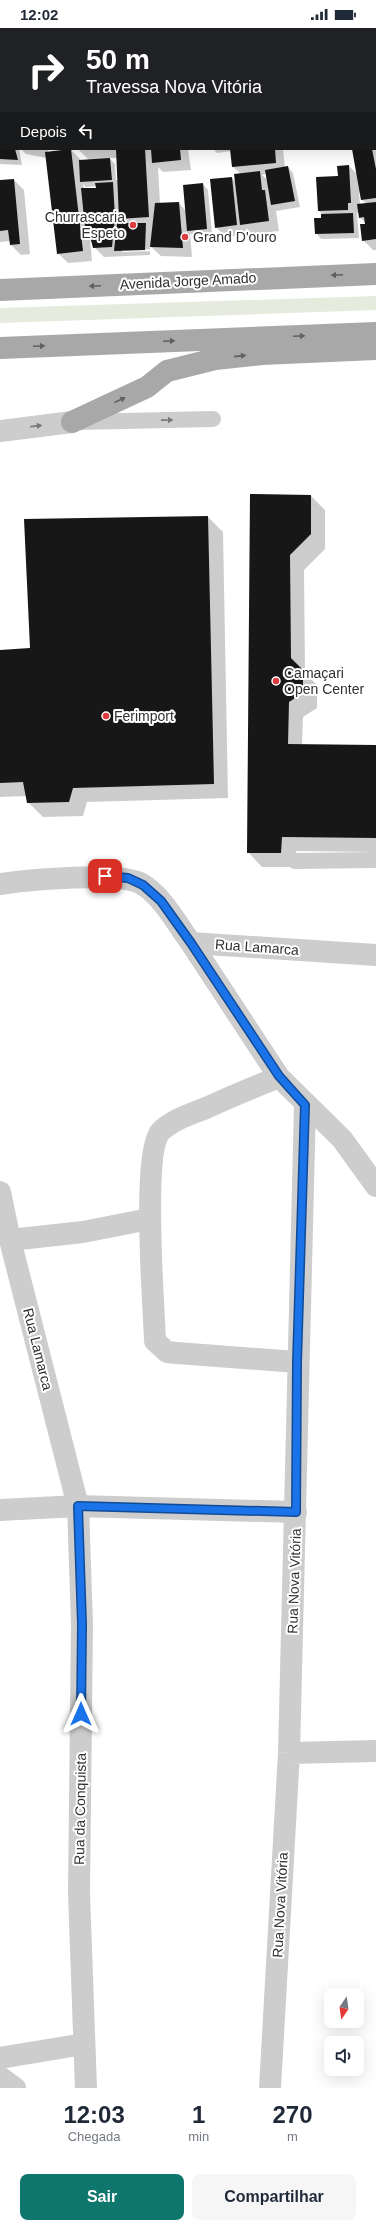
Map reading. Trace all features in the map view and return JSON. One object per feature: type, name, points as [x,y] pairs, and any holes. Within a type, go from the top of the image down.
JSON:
[{"type":"main road","name":"Avenida Jorge Amado","points":[[0,290],[376,274]]},
{"type":"main road","points":[[0,348],[376,333]]},
{"type":"main road","points":[[72,422],[147,387],[168,371],[215,359],[262,354],[376,349]]},
{"type":"street","points":[[0,431],[72,422]]},
{"type":"street","points":[[0,884],[105,876],[128,878],[143,885],[161,901],[191,943],[279,1076],[305,1105],[342,1139],[376,1186]]},
{"type":"street","name":"Rua Lamarca","points":[[191,943],[376,954]]},
{"type":"street","points":[[279,1076],[179,1119],[161,1130],[156,1140],[153,1155],[150,1219],[156,1341],[160,1347],[167,1352],[189,1355],[297,1362]]},
{"type":"street","name":"Rua Nova Vitória","points":[[270,2088],[289,1754],[296,1512],[297,1362],[305,1105]]},
{"type":"street","name":"Rua Lamarca","points":[[0,1192],[10,1240],[78,1506]]},
{"type":"street","points":[[10,1240],[83,1232],[150,1219]]},
{"type":"street","points":[[0,1510],[78,1506],[296,1512]]},
{"type":"street","name":"Rua da Conquista","points":[[78,1506],[82,1624],[79,1893],[86,2088]]},
{"type":"street","points":[[289,1754],[376,1751]]},
{"type":"street","points":[[0,2058],[84,2044]]},
{"type":"street","points":[[0,2077],[15,2088]]},
{"type":"lane","points":[[72,422],[213,419]]},
{"type":"lane","points":[[295,861],[376,860]]},
{"type":"shaded area","points":[[376,296],[376,310],[0,323],[0,308]]},
{"type":"building","points":[[0,150],[15,150],[18,160],[0,159]]},
{"type":"building","points":[[71,150],[83,251],[57,254],[45,152]]},
{"type":"building","points":[[116,150],[145,150],[149,217],[119,219]]},
{"type":"building","points":[[151,150],[180,150],[181,160],[152,163]]},
{"type":"building","points":[[230,150],[275,150],[276,163],[232,167]]},
{"type":"building","points":[[352,150],[372,150],[376,169],[376,198],[361,200]]},
{"type":"building","points":[[110,158],[112,180],[80,182],[79,160]]},
{"type":"building","points":[[349,165],[351,203],[348,203],[348,210],[318,211],[316,177],[338,176],[337,166]]},
{"type":"building","points":[[288,166],[295,201],[271,205],[265,170]]},
{"type":"building","points":[[260,171],[262,190],[265,190],[269,221],[240,225],[234,174]]},
{"type":"building","points":[[232,177],[237,225],[215,228],[210,179]]},
{"type":"building","points":[[14,179],[20,244],[10,245],[8,230],[0,231],[0,180]]},
{"type":"building","points":[[113,182],[115,218],[112,247],[93,248],[90,236],[86,237],[81,188],[96,188],[95,183]]},
{"type":"building","points":[[203,183],[207,229],[187,231],[183,185]]},
{"type":"building","points":[[179,202],[183,248],[150,247],[155,203]]},
{"type":"building","points":[[376,202],[376,239],[362,241],[360,224],[365,224],[364,217],[359,218],[357,204]]},
{"type":"building","points":[[353,213],[354,233],[315,234],[314,218],[321,218],[321,214]]},
{"type":"building","points":[[117,223],[146,223],[145,250],[114,251]]},
{"type":"building","name":"Camaçari Open Center","points":[[250,494],[311,495],[311,534],[290,555],[291,658],[303,670],[303,693],[289,702],[288,744],[376,745],[376,838],[282,837],[281,853],[247,853]]},
{"type":"building","name":"Ferimport","points":[[208,516],[214,784],[73,788],[69,802],[27,803],[23,782],[0,783],[0,650],[30,648],[24,519]]},
{"type":"place","name":"Churrascaria Espeto","points":[[133,225]]},
{"type":"place","name":"Grand D'ouro","points":[[185,237]]},
{"type":"place","name":"Camaçari Open Center","points":[[276,681]]},
{"type":"place","name":"Ferimport","points":[[106,716]]},
{"type":"route","points":[[81,1714],[82,1624],[78,1506],[296,1512],[297,1362],[305,1105],[279,1076],[191,943],[161,901],[143,885],[128,878],[105,876]]}]
